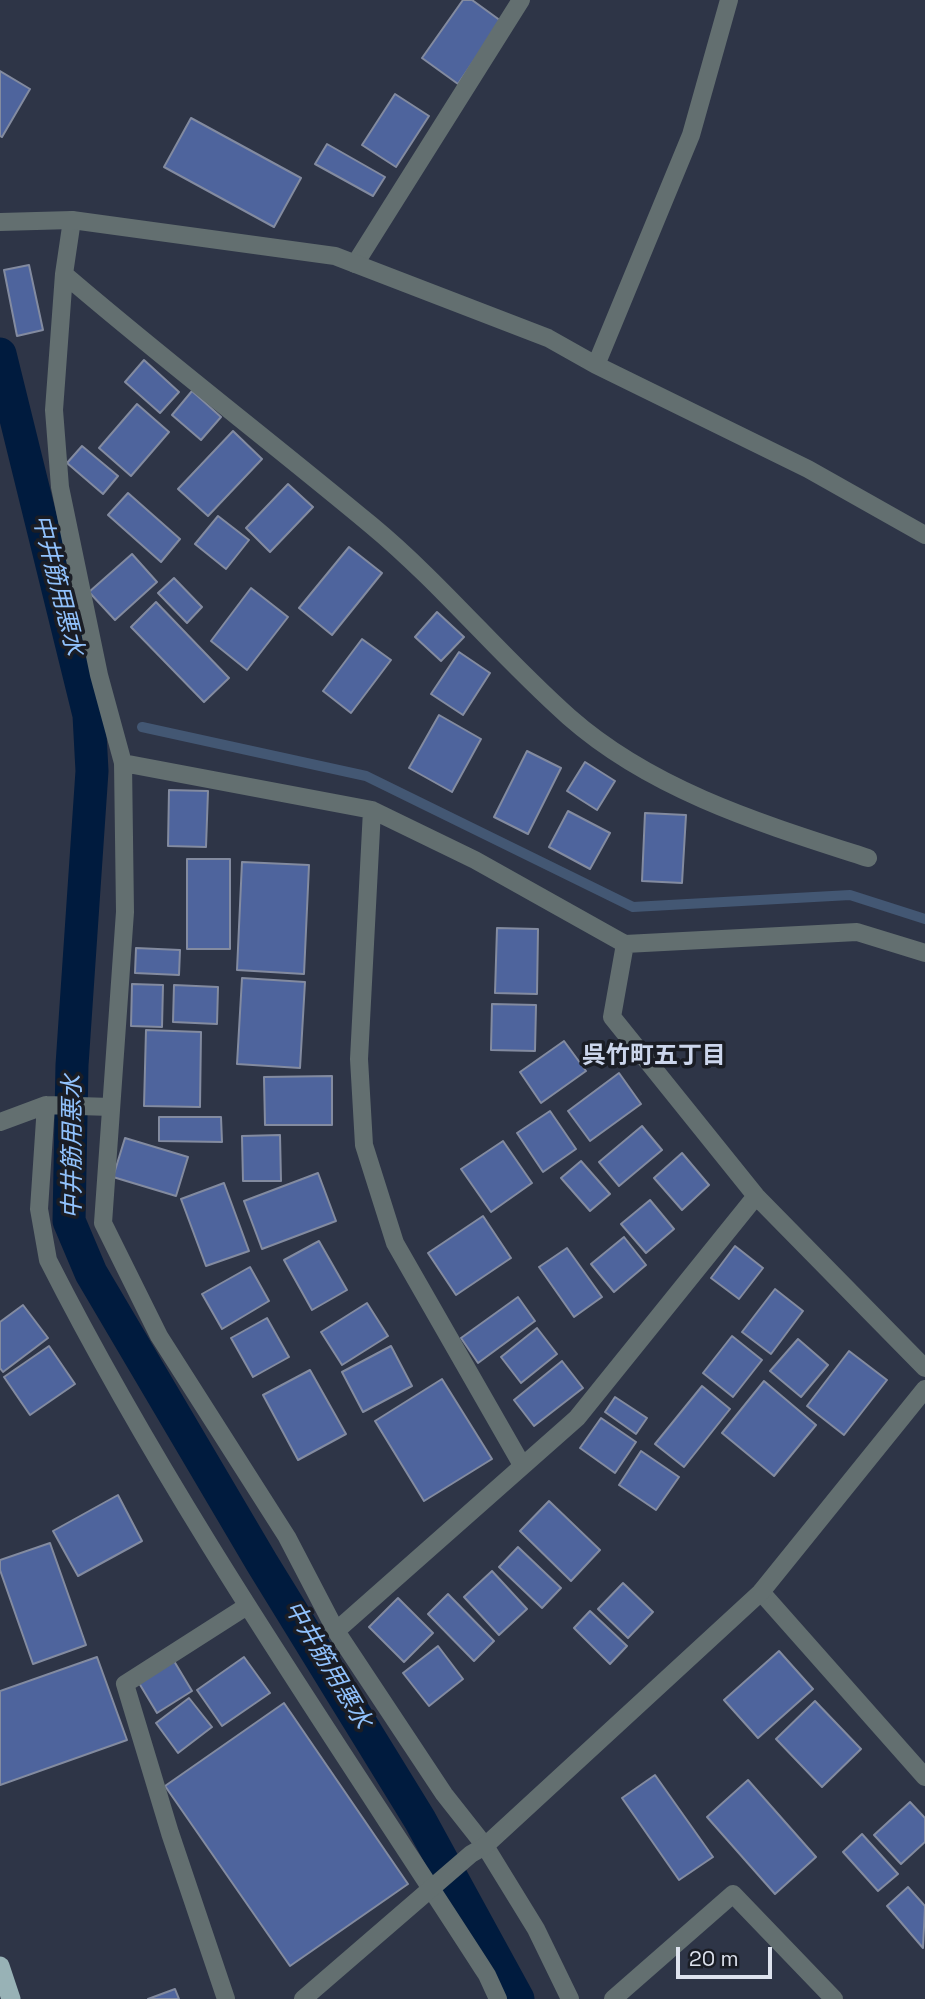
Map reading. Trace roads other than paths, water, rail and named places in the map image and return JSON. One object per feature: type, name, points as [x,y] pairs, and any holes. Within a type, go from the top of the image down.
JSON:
[{"type":"highway","points":[[0,1966],[11,1999]]},
{"type":"street","points":[[355,264],[521,0]]},
{"type":"street","points":[[596,365],[691,135],[729,0]]},
{"type":"street","points":[[72,220],[64,274],[54,410],[60,487],[99,675],[123,763],[125,912],[103,1223],[159,1336],[287,1537],[336,1631],[478,1850],[536,1929],[570,1999]]},
{"type":"street","points":[[0,222],[72,220],[335,256],[548,338],[596,365],[808,468],[925,535]]},
{"type":"street","points":[[64,274],[143,342],[374,527],[570,718],[661,781],[785,831],[868,858]]},
{"type":"street","points":[[123,763],[372,810],[475,860],[625,944],[857,932],[925,953]]},
{"type":"street","points":[[372,810],[359,1059],[364,1144],[395,1243],[522,1465]]},
{"type":"street","points":[[625,944],[612,1017],[756,1196],[925,1368]]},
{"type":"street","points":[[0,1122],[46,1105],[111,1107]]},
{"type":"street","points":[[46,1105],[39,1209],[48,1260],[202,1537],[436,1885],[498,1999]]},
{"type":"street","points":[[336,1631],[577,1418],[756,1196]]},
{"type":"street","points":[[303,1999],[478,1850],[761,1592],[925,1389]]},
{"type":"street","points":[[761,1592],[925,1777]]},
{"type":"street","points":[[226,1999],[170,1833],[125,1684],[247,1606]]},
{"type":"street","points":[[612,1999],[733,1894],[834,1999]]},
{"type":"waterway","name":"中井筋用悪水","points":[[0,354],[89,715],[92,771],[72,1065],[69,1221],[91,1273],[262,1563],[420,1820],[518,1999]]},
{"type":"waterway","points":[[142,727],[366,776],[633,907],[850,895],[925,919]]},
{"type":"district","name":"呉竹町五丁目","points":[[654,1056]]}]
